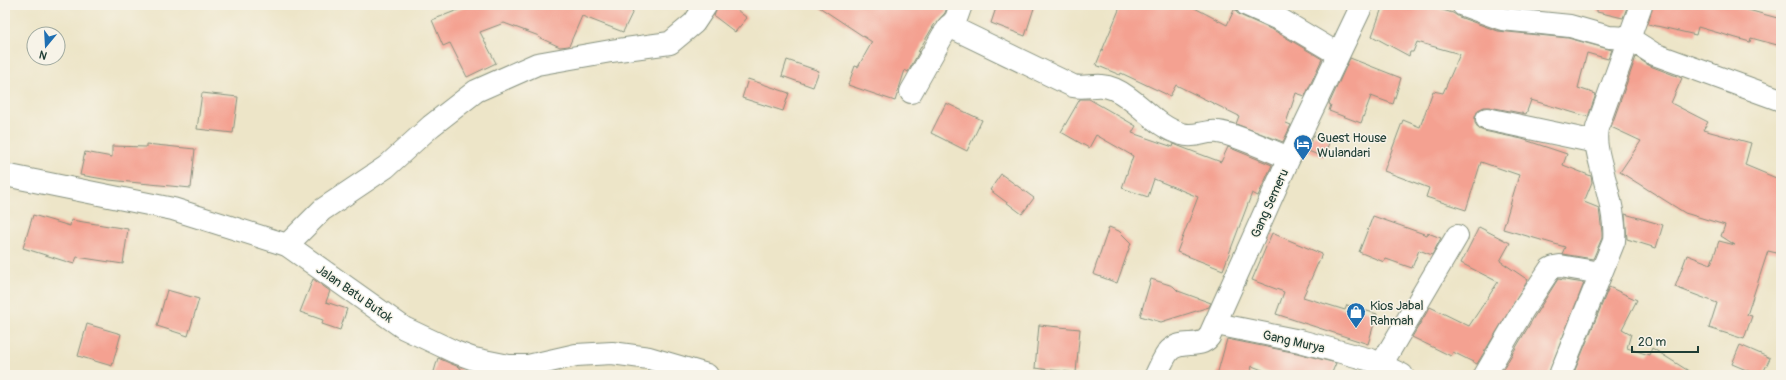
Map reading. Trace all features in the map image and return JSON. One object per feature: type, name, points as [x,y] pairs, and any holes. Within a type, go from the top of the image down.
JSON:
[{"type":"street","points":[[287,245],[322,210],[386,167],[431,126],[476,91],[537,64],[611,51],[670,43],[694,23],[706,5]]},
{"type":"street","points":[[911,92],[943,35],[956,19],[961,5]]},
{"type":"street","points":[[1247,5],[1281,20],[1338,54]]},
{"type":"street","name":"Gang Semeru","points":[[1156,375],[1172,348],[1181,344],[1203,343],[1208,340],[1289,158],[1362,5]]},
{"type":"street","points":[[1463,5],[1502,19],[1570,26],[1609,37],[1629,38],[1654,54],[1781,100]]},
{"type":"street","points":[[1560,375],[1613,245],[1615,235],[1596,142],[1597,128],[1641,5]]},
{"type":"street","points":[[949,26],[1073,86],[1081,88],[1097,85],[1115,89],[1170,130],[1190,136],[1207,132],[1224,132],[1289,158]]},
{"type":"street","points":[[1487,119],[1596,142]]},
{"type":"street","name":"Jalan Batu Butok","points":[[5,175],[173,209],[287,245],[404,328],[455,352],[474,359],[525,371],[576,355],[612,353],[649,358],[707,375]]},
{"type":"street","points":[[1372,367],[1457,236]]},
{"type":"street","points":[[1485,375],[1523,310],[1550,269],[1560,266],[1601,273]]},
{"type":"street","name":"Gang Murya","points":[[1216,324],[1300,341],[1372,367],[1402,375]]},
{"type":"building","points":[[471,5],[636,5],[623,32],[582,16],[569,46],[560,47],[538,37],[539,36],[504,23],[480,32],[496,63],[467,77],[450,43],[443,46],[432,20]]},
{"type":"building","points":[[718,5],[731,5],[747,18],[735,32],[714,16]]},
{"type":"building","points":[[816,5],[948,5],[945,13],[934,25],[908,72],[905,70],[895,101],[848,85],[855,66],[858,67],[872,42]]},
{"type":"building","points":[[997,5],[1035,5],[1025,36],[991,23]]},
{"type":"building","points":[[1121,5],[1189,5],[1227,25],[1235,8],[1237,13],[1242,16],[1275,31],[1322,59],[1305,96],[1296,93],[1286,123],[1291,125],[1283,142],[1236,124],[1239,116],[1176,85],[1170,96],[1121,73],[1120,75],[1096,65]]},
{"type":"building","points":[[1383,5],[1425,5],[1453,13],[1459,17],[1498,31],[1568,38],[1612,50],[1608,59],[1587,53],[1578,88],[1596,94],[1588,117],[1531,100],[1526,114],[1484,107],[1478,110],[1475,117],[1475,123],[1479,129],[1522,139],[1567,154],[1563,165],[1591,176],[1592,182],[1584,202],[1599,208],[1602,233],[1602,238],[1593,259],[1562,254],[1565,247],[1503,229],[1519,175],[1481,162],[1466,210],[1426,197],[1429,188],[1384,171],[1403,120],[1420,127],[1433,91],[1443,93],[1460,54],[1417,42],[1413,52],[1410,52],[1409,56],[1372,36]]},
{"type":"building","points":[[1597,5],[1628,5],[1623,18],[1597,12]]},
{"type":"building","points":[[1653,5],[1730,5],[1781,19],[1781,46],[1751,38],[1750,42],[1698,27],[1696,35],[1648,24]]},
{"type":"building","points":[[1636,57],[1650,66],[1682,78],[1671,103],[1708,122],[1703,130],[1751,143],[1745,165],[1781,180],[1781,254],[1768,251],[1747,315],[1752,316],[1744,339],[1709,328],[1717,303],[1675,287],[1687,255],[1711,264],[1719,241],[1735,245],[1721,236],[1725,225],[1685,213],[1620,172],[1641,141],[1611,127]]},
{"type":"building","points":[[1350,58],[1401,78],[1393,104],[1371,96],[1361,123],[1329,111],[1331,105],[1329,104]]},
{"type":"building","points":[[787,60],[819,71],[813,87],[782,76]]},
{"type":"building","points":[[748,79],[789,93],[783,111],[742,98]]},
{"type":"building","points":[[202,93],[238,97],[233,133],[197,129]]},
{"type":"building","points":[[1080,99],[1089,99],[1136,126],[1132,133],[1173,147],[1174,144],[1221,162],[1228,147],[1272,165],[1258,196],[1252,193],[1223,270],[1177,252],[1198,197],[1154,179],[1148,197],[1122,188],[1133,156],[1096,135],[1089,148],[1061,132]]},
{"type":"building","points":[[946,103],[982,120],[967,151],[931,133]]},
{"type":"building","points":[[1314,135],[1330,141],[1323,157],[1306,150]]},
{"type":"building","points":[[146,144],[195,149],[191,188],[109,180],[80,175],[85,152],[112,157],[112,146],[146,147]]},
{"type":"building","points":[[1001,174],[1034,198],[1022,214],[990,190]]},
{"type":"building","points":[[1625,214],[1663,225],[1656,248],[1627,239]]},
{"type":"building","points":[[33,215],[70,226],[71,220],[128,229],[123,264],[77,257],[74,264],[23,248]]},
{"type":"building","points":[[1373,216],[1427,235],[1428,233],[1441,238],[1432,255],[1419,250],[1412,268],[1386,259],[1384,262],[1359,252]]},
{"type":"building","points":[[1109,227],[1119,231],[1131,243],[1117,283],[1093,274]]},
{"type":"building","points":[[1479,227],[1510,243],[1500,261],[1528,280],[1477,364],[1453,352],[1451,356],[1412,337],[1430,307],[1469,326],[1498,282],[1461,263]]},
{"type":"building","points":[[1272,233],[1322,254],[1303,297],[1345,310],[1347,305],[1377,314],[1368,344],[1276,314],[1284,292],[1252,280]]},
{"type":"building","points":[[313,279],[330,291],[326,302],[347,309],[340,330],[322,324],[323,320],[300,312]]},
{"type":"building","points":[[1151,279],[1173,286],[1178,291],[1211,303],[1209,307],[1161,322],[1140,316]]},
{"type":"building","points":[[1558,279],[1584,283],[1548,375],[1506,375],[1501,373],[1534,317]]},
{"type":"building","points":[[1609,287],[1637,300],[1622,329],[1631,334],[1627,348],[1649,355],[1652,348],[1695,375],[1573,375]]},
{"type":"building","points":[[167,290],[199,299],[188,336],[157,326]]},
{"type":"building","points":[[87,324],[121,334],[112,366],[78,356]]},
{"type":"building","points":[[1039,325],[1080,329],[1076,373],[1035,368]]},
{"type":"building","points":[[1227,339],[1297,353],[1336,363],[1331,375],[1275,375],[1252,366],[1250,375],[1217,375]]},
{"type":"building","points":[[1740,345],[1770,358],[1762,375],[1758,375],[1732,364]]},
{"type":"building","points":[[438,358],[461,368],[459,375],[433,375]]},
{"type":"place","name":"Guest House Wulandari","points":[[1303,161]]},
{"type":"place","name":"Kios Jabal Rahmah","points":[[1356,329]]}]
